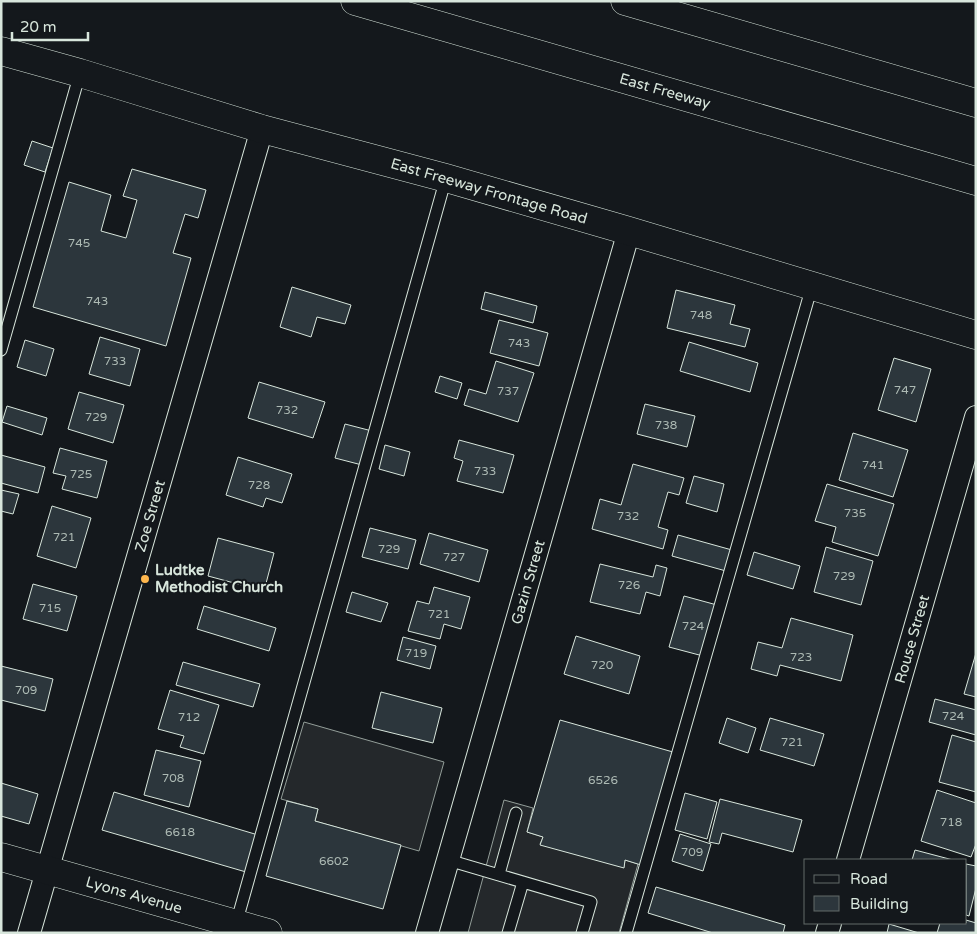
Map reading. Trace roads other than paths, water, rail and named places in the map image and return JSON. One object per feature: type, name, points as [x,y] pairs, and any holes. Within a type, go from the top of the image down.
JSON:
[{"type":"main road","name":"East Freeway","points":[[355,1],[976,180]]},
{"type":"main road","points":[[625,1],[976,102]]},
{"type":"main road","name":"East Freeway Frontage Road","points":[[1,51],[262,129],[446,178],[629,231],[976,335]]},
{"type":"main road","name":"Lyons Avenue","points":[[1,857],[234,928],[268,933]]},
{"type":"street","name":"Zoe Street","points":[[29,933],[262,129]]},
{"type":"street","name":"Gazin Street","points":[[427,933],[629,231]]},
{"type":"street","name":"Rouse Street","points":[[848,859],[976,417]]},
{"type":"lane","points":[[1,350],[80,74]]},
{"type":"lane","points":[[234,928],[446,178]]},
{"type":"lane","points":[[626,933],[812,286]]},
{"type":"lane","points":[[499,874],[516,813]]},
{"type":"lane","points":[[448,860],[591,902],[582,933]]},
{"type":"lane","points":[[508,933],[523,882]]},
{"type":"place","name":"Ludtke Methodist Church","points":[[145,579]]}]
